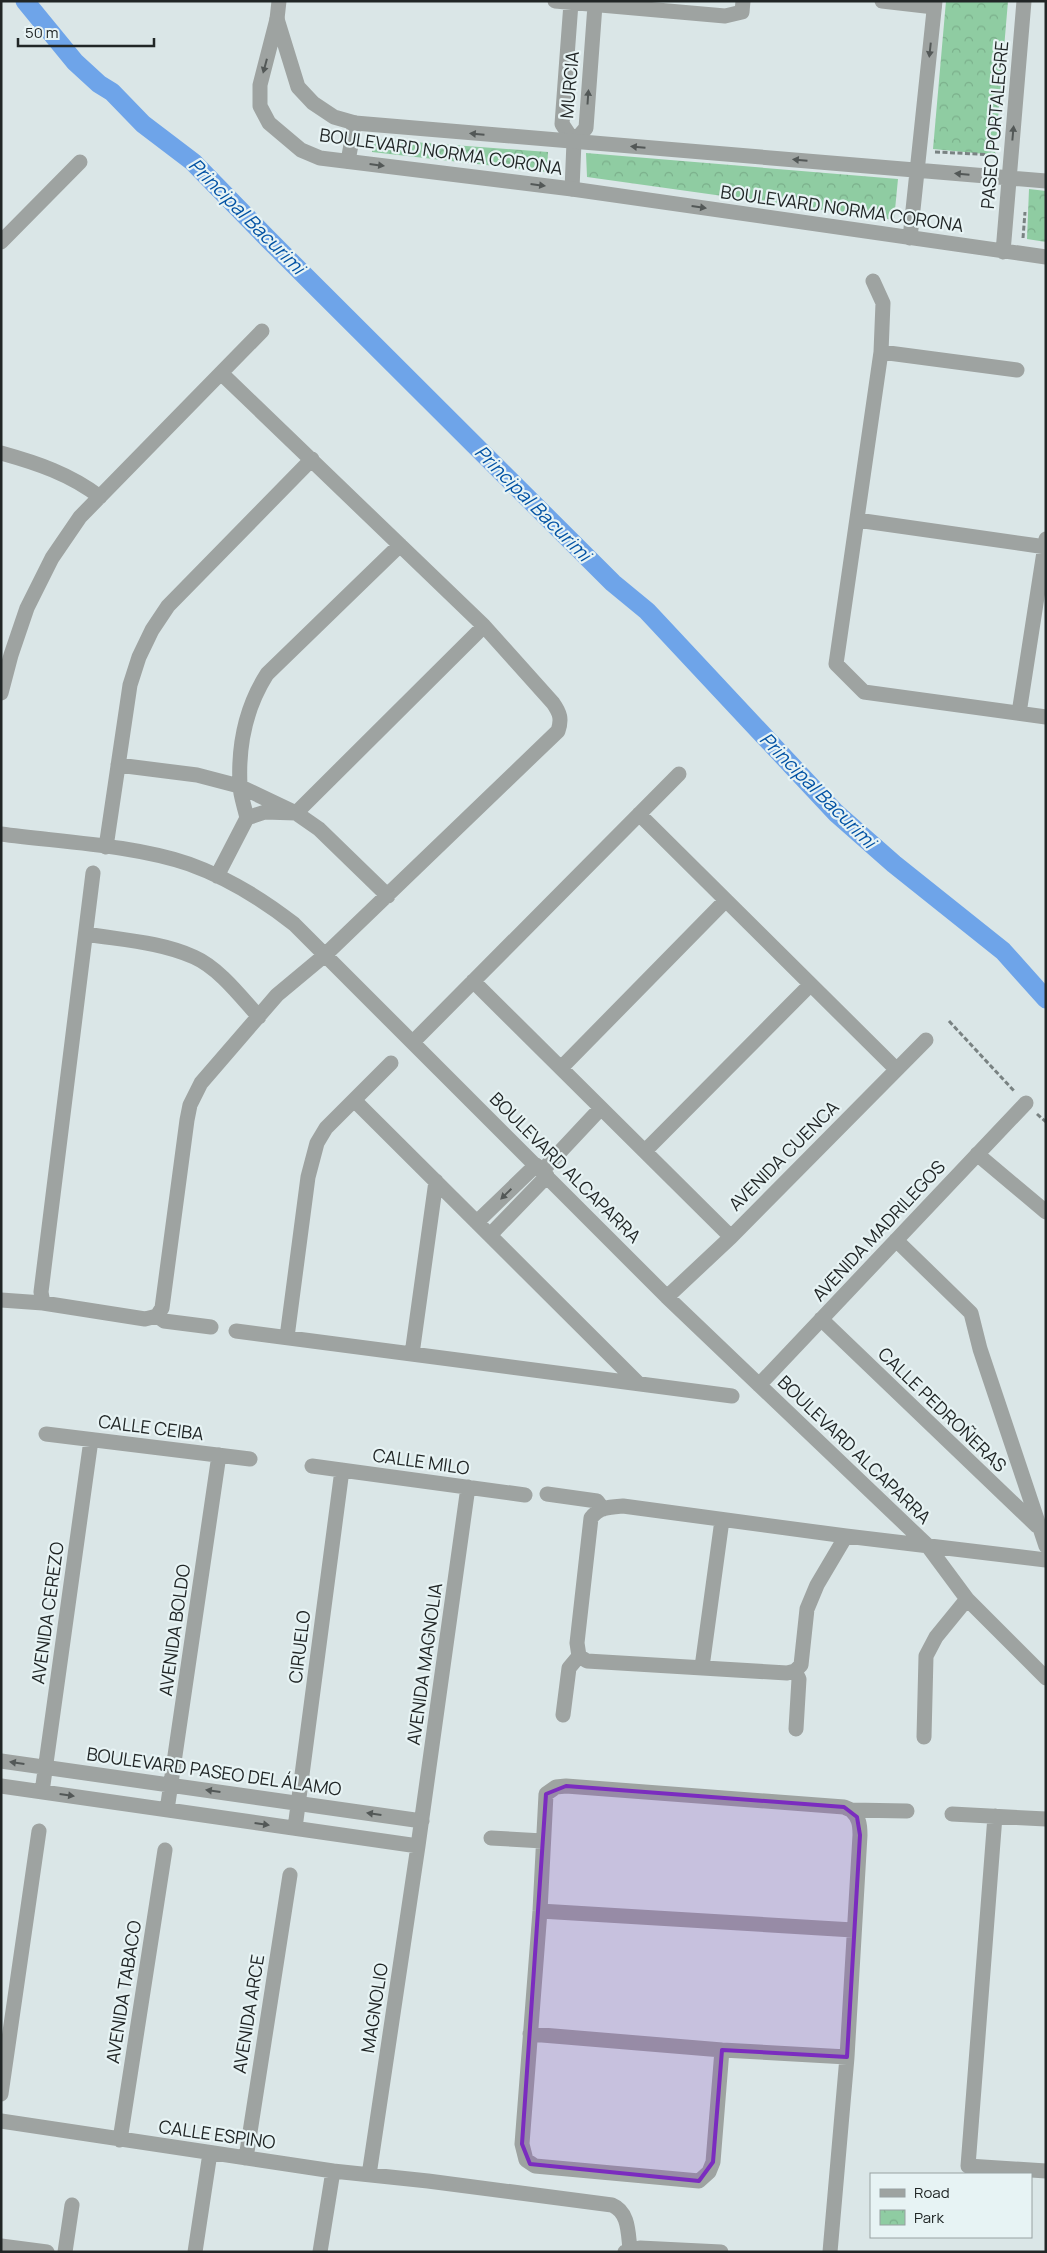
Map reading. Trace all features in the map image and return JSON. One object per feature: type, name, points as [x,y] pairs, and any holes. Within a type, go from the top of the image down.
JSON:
[{"type":"street","points":[[277,19],[279,1]]},
{"type":"street","points":[[556,1],[595,5],[620,4],[725,16],[742,12],[743,1]]},
{"type":"street","points":[[882,1],[935,4],[910,238]]},
{"type":"street","name":"PASEO PORTALEGRE","points":[[1003,252],[1024,1]]},
{"type":"street","name":"MURCIA","points":[[571,3],[562,124],[574,142],[586,128],[595,5]]},
{"type":"street","name":"BOULEVARD NORMA CORONA","points":[[277,19],[298,87],[313,103],[334,117],[355,123],[1046,182]]},
{"type":"street","name":"BOULEVARD NORMA CORONA","points":[[277,19],[260,85],[260,106],[269,123],[301,150],[320,158],[572,190],[1046,257]]},
{"type":"street","points":[[348,161],[355,123]]},
{"type":"street","points":[[572,190],[574,142]]},
{"type":"street","points":[[1,242],[80,162]]},
{"type":"street","points":[[872,281],[883,303],[881,352],[836,664],[864,692],[1019,713],[1045,714]]},
{"type":"street","points":[[1,692],[27,608],[52,558],[80,517],[262,331]]},
{"type":"street","points":[[881,352],[1017,370]]},
{"type":"street","points":[[1,1300],[43,1303],[145,1319],[157,1316],[162,1308],[190,1105],[201,1084],[277,995],[325,955],[388,896],[558,731],[561,722],[559,711],[553,702],[484,626],[222,372]]},
{"type":"street","points":[[1,453],[34,462],[62,473],[84,484],[100,497]]},
{"type":"street","points":[[106,847],[130,685],[139,657],[152,630],[168,606],[312,460]]},
{"type":"street","points":[[857,520],[1045,544],[1019,713]]},
{"type":"street","points":[[217,876],[248,818],[240,786],[244,735],[249,708],[255,693],[266,674],[400,545]]},
{"type":"street","points":[[248,818],[265,812],[296,814],[484,626]]},
{"type":"street","points":[[118,765],[197,775],[240,786],[296,814],[319,829],[388,896]]},
{"type":"street","points":[[413,1042],[679,774]]},
{"type":"street","points":[[639,814],[896,1069]]},
{"type":"street","name":"BOULEVARD ALCAPARRA","points":[[1,834],[106,847],[189,864],[217,876],[269,904],[294,924],[667,1298],[927,1545],[967,1599],[1046,1678]]},
{"type":"street","points":[[43,1303],[41,1292],[93,874]]},
{"type":"street","points":[[561,1068],[725,901]]},
{"type":"street","points":[[86,934],[161,946],[196,958],[226,980],[259,1016]]},
{"type":"street","points":[[473,981],[732,1236]]},
{"type":"street","points":[[645,1151],[810,985]]},
{"type":"street","name":"AVENIDA CUENCA","points":[[667,1298],[732,1236],[926,1040]]},
{"type":"street","points":[[287,1337],[308,1177],[317,1143],[326,1128],[391,1063]]},
{"type":"street","points":[[354,1100],[638,1383]]},
{"type":"street","name":"AVENIDA MADRILEGOS","points":[[759,1385],[1026,1104]]},
{"type":"street","points":[[490,1235],[542,1171],[601,1108]]},
{"type":"street","points":[[977,1154],[1046,1212]]},
{"type":"street","points":[[477,1222],[542,1171]]},
{"type":"street","points":[[412,1354],[436,1181]]},
{"type":"street","points":[[896,1240],[971,1313],[980,1349],[1038,1527],[1046,1546]]},
{"type":"street","points":[[157,1316],[164,1321],[211,1328]]},
{"type":"street","name":"CALLE PEDROÑERAS","points":[[821,1319],[1038,1527]]},
{"type":"street","points":[[236,1331],[732,1396]]},
{"type":"street","name":"CALLE CEIBA","points":[[46,1434],[250,1459]]},
{"type":"street","name":"AVENIDA CEREZO","points":[[42,1792],[92,1440]]},
{"type":"street","name":"AVENIDA BOLDO","points":[[167,1810],[219,1455]]},
{"type":"street","name":"CALLE MILO","points":[[312,1466],[525,1495]]},
{"type":"street","name":"CIRUELO","points":[[295,1828],[342,1470]]},
{"type":"street","name":"AVENIDA MAGNOLIA","points":[[418,1846],[468,1488]]},
{"type":"street","points":[[547,1494],[596,1501],[603,1509]]},
{"type":"street","points":[[563,1715],[569,1668],[579,1656],[577,1643],[591,1518],[596,1512],[603,1509],[623,1506],[846,1536],[1046,1560]]},
{"type":"street","points":[[702,1667],[722,1520]]},
{"type":"street","points":[[579,1656],[587,1661],[787,1673],[795,1670],[801,1665],[807,1609],[817,1585],[846,1536]]},
{"type":"street","points":[[924,1737],[926,1656],[936,1637],[967,1599]]},
{"type":"street","name":"BOULEVARD ALCAPARRA","points":[[1028,1659],[1046,1666]]},
{"type":"street","points":[[795,1670],[799,1679],[796,1729]]},
{"type":"street","name":"BOULEVARD PASEO DEL ÁLAMO","points":[[1,1761],[422,1820]]},
{"type":"street","points":[[1,1786],[418,1846]]},
{"type":"street","points":[[722,2050],[713,2162],[709,2172],[699,2181],[535,2166],[526,2160],[522,2144],[540,1910],[544,1798],[550,1790],[556,1787],[836,1806],[851,1810],[907,1810]]},
{"type":"street","points":[[830,2252],[847,2057],[860,1825],[857,1817],[851,1810]]},
{"type":"street","points":[[952,1814],[1046,1819]]},
{"type":"street","points":[[994,1816],[968,2166],[1046,2171]]},
{"type":"street","points":[[1,2094],[40,1831]]},
{"type":"street","points":[[491,1838],[543,1841]]},
{"type":"street","name":"MAGNOLIO","points":[[369,2175],[418,1846]]},
{"type":"street","name":"AVENIDA TABACO","points":[[120,2140],[165,1850]]},
{"type":"street","name":"AVENIDA ARCE","points":[[246,2158],[290,1875]]},
{"type":"street","points":[[540,1910],[854,1930]]},
{"type":"street","points":[[530,2034],[722,2050],[847,2057]]},
{"type":"street","name":"CALLE ESPINO","points":[[1,2121],[333,2171],[428,2181],[612,2205],[619,2208],[623,2214],[627,2250]]},
{"type":"street","points":[[195,2252],[210,2153]]},
{"type":"street","points":[[320,2252],[333,2171]]},
{"type":"street","points":[[65,2252],[72,2205]]},
{"type":"street","points":[[1,2246],[47,2252]]},
{"type":"street","points":[[627,2250],[645,2248],[721,2252]]},
{"type":"path","points":[[1022,254],[1026,180]]},
{"type":"path","points":[[949,1021],[1026,1104],[1046,1122]]},
{"type":"highlighted area","points":[[566,1786],[844,1807],[857,1817],[860,1835],[847,2057],[722,2050],[713,2162],[699,2181],[530,2164],[522,2144],[546,1794]]},
{"type":"green space","points":[[946,1],[1008,1],[995,155],[933,149]]},
{"type":"green space","points":[[373,139],[548,152],[547,172],[372,152]]},
{"type":"green space","points":[[586,153],[898,179],[894,220],[587,177]]},
{"type":"green space","points":[[1029,189],[1046,191],[1046,242],[1027,239]]},
{"type":"waterway","name":"Principal Bacurimi","points":[[25,1],[75,62],[99,84],[112,92],[143,124],[193,162],[613,583],[647,611],[836,813],[894,864],[1003,951],[1046,999]]}]
